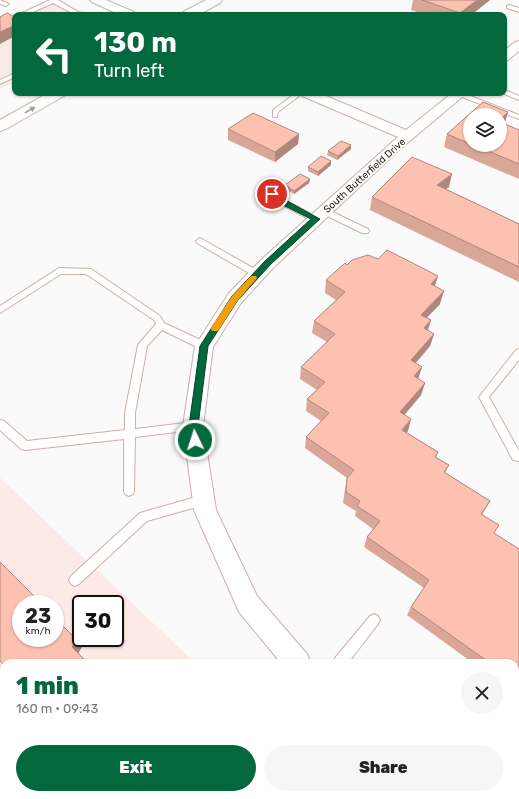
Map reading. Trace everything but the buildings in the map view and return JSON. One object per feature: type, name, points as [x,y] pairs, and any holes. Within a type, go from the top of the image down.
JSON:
[{"type":"main road","points":[[194,12],[216,0]]},
{"type":"main road","points":[[0,113],[31,96]]},
{"type":"main road","points":[[0,126],[54,96]]},
{"type":"street","points":[[96,0],[123,12]]},
{"type":"street","points":[[507,55],[519,45]]},
{"type":"street","points":[[314,96],[408,136]]},
{"type":"street","name":"South Butterfield Drive","points":[[295,659],[248,604],[205,510],[193,426],[204,346],[235,298],[257,274],[408,136],[456,96]]},
{"type":"lane","points":[[28,12],[54,0],[75,12]]},
{"type":"lane","points":[[0,2],[6,4]]},
{"type":"lane","points":[[509,7],[519,10]]},
{"type":"lane","points":[[0,82],[12,76]]},
{"type":"lane","points":[[507,93],[519,98]]},
{"type":"lane","points":[[275,116],[275,111],[296,96]]},
{"type":"lane","points":[[467,96],[519,117]]},
{"type":"lane","points":[[272,194],[275,198],[365,231]]},
{"type":"lane","points":[[200,241],[257,274]]},
{"type":"lane","points":[[0,310],[59,271],[88,271],[157,318],[161,325],[204,346]]},
{"type":"lane","points":[[129,491],[130,413],[143,345],[161,325]]},
{"type":"lane","points":[[517,457],[484,397],[519,353]]},
{"type":"lane","points":[[0,424],[25,446],[193,426]]},
{"type":"lane","points":[[75,580],[144,516],[203,500]]},
{"type":"lane","points":[[343,659],[374,620]]},
{"type":"shaded area","points":[[59,0],[85,12],[33,12]]},
{"type":"shaded area","points":[[12,21],[12,83],[0,89],[0,27]]},
{"type":"shaded area","points":[[0,478],[123,595],[72,595],[72,647],[124,647],[124,596],[191,659],[0,659]]},
{"type":"slow traffic","points":[[215,329],[235,298],[253,278]]},
{"type":"route","points":[[195,440],[193,426],[204,346],[235,298],[268,262],[316,219],[275,198],[272,194]]}]
